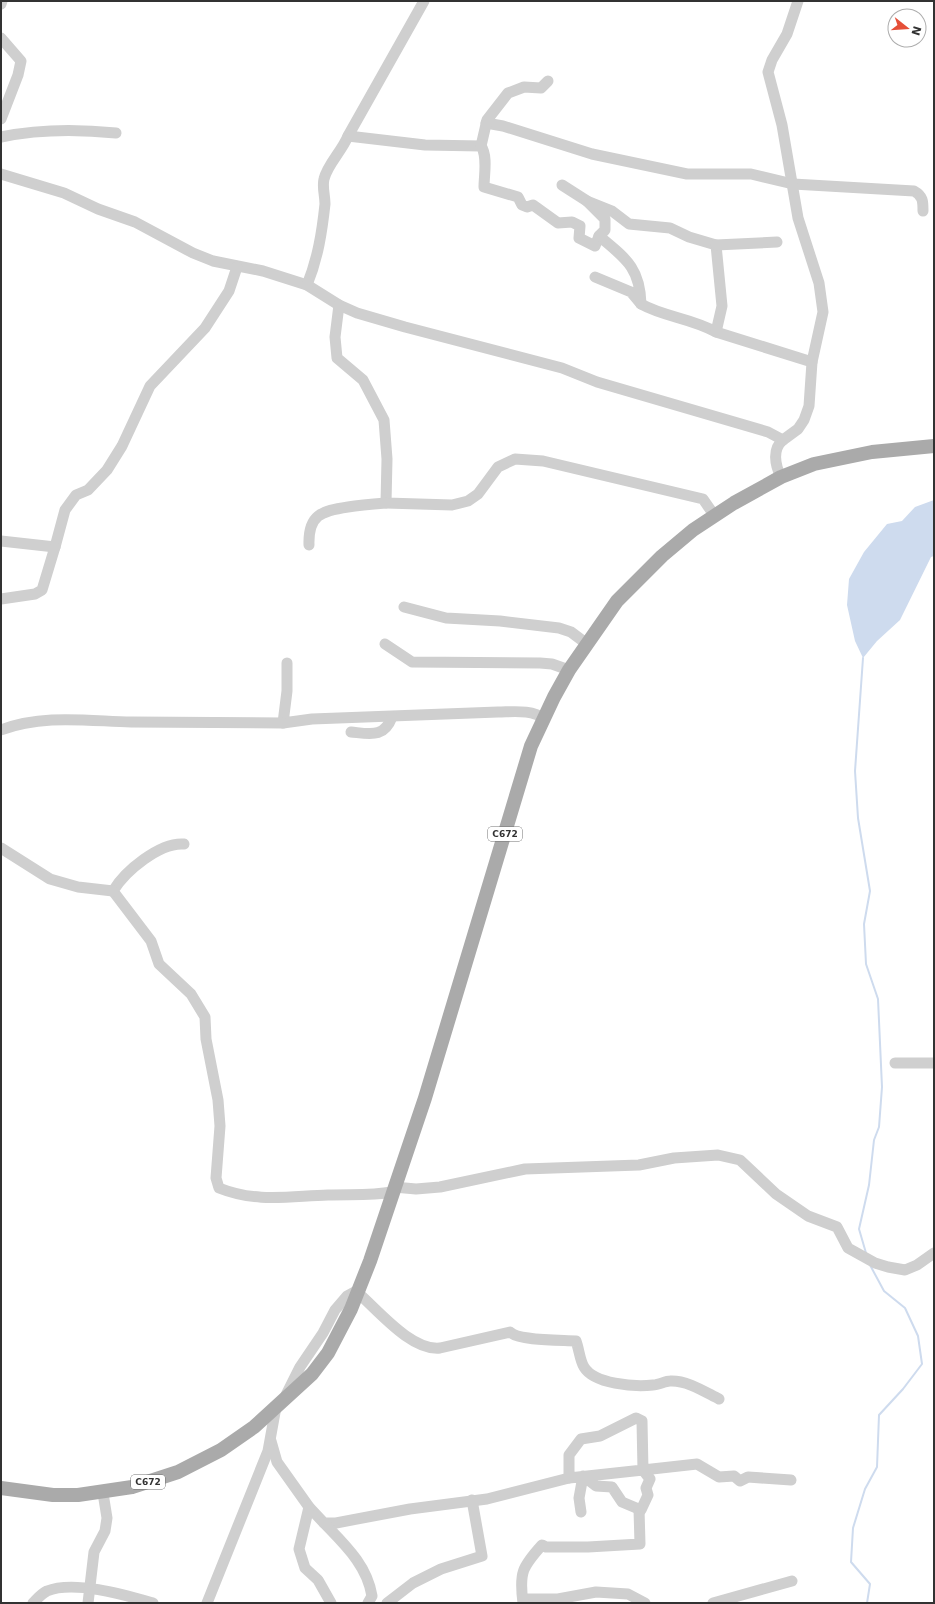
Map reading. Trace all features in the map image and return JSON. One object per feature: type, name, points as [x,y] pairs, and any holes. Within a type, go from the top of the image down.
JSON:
[{"type":"main road","name":"C672","points":[[1,1488],[53,1495],[78,1495],[132,1487],[178,1472],[231,1443],[254,1427],[312,1374],[328,1353],[351,1309],[370,1261],[393,1190],[426,1098],[531,746],[569,670],[617,601],[662,556],[714,515],[781,477],[814,464],[872,452],[934,446]]},
{"type":"street","points":[[307,285],[320,246],[325,203],[323,185],[325,176],[340,152],[424,1]]},
{"type":"street","points":[[781,477],[776,458],[777,447],[783,440],[798,429],[806,415],[811,394],[812,362],[824,312],[822,296],[798,218],[778,107],[768,72],[772,60],[787,34],[798,1]]},
{"type":"street","points":[[1,38],[20,58],[21,67],[1,119]]},
{"type":"street","points":[[548,80],[540,88],[524,87],[508,92],[486,123],[481,146],[483,149],[485,167],[484,187],[518,197],[522,205],[527,207],[533,204],[558,223],[572,222],[580,226],[579,238],[595,246],[599,236],[605,230],[605,219],[587,201]]},
{"type":"street","points":[[486,123],[503,126],[592,154],[686,174],[751,174],[793,184],[914,191],[920,194],[923,200],[923,211]]},
{"type":"street","points":[[1,137],[61,130],[116,132]]},
{"type":"street","points":[[348,136],[424,145],[481,146]]},
{"type":"street","points":[[1,174],[64,192],[98,209],[135,222],[193,253],[213,261],[263,272],[307,285],[339,305],[357,313],[562,368],[598,382],[687,409],[748,425],[783,440]]},
{"type":"street","points":[[562,185],[587,201],[612,211],[629,224],[670,228],[716,245],[777,242]]},
{"type":"street","points":[[599,236],[626,259],[635,270],[641,292],[641,304]]},
{"type":"street","points":[[716,245],[722,306],[716,332]]},
{"type":"street","points":[[1,599],[35,594],[42,590],[65,510],[76,495],[88,490],[107,470],[122,446],[150,386],[205,328],[229,291],[237,267]]},
{"type":"street","points":[[595,277],[631,292],[641,304],[652,310],[699,323],[716,332],[812,362]]},
{"type":"street","points":[[339,305],[335,337],[337,358],[363,380],[384,420],[386,452],[386,503]]},
{"type":"street","points":[[309,545],[309,530],[313,522],[327,510],[386,503],[452,505],[468,502],[478,494],[498,467],[515,459],[522,458],[543,461],[704,499],[714,515]]},
{"type":"street","points":[[1,541],[55,547]]},
{"type":"street","points":[[404,607],[446,618],[500,621],[559,628],[571,632],[587,644]]},
{"type":"street","points":[[385,644],[412,662],[540,663],[552,664],[569,670]]},
{"type":"street","points":[[284,723],[287,691],[287,663]]},
{"type":"street","points":[[1,730],[16,724],[81,719],[130,722],[284,723],[312,719],[518,712],[540,716],[544,719]]},
{"type":"street","points":[[352,732],[379,733],[384,731],[390,723],[392,717]]},
{"type":"street","points":[[113,891],[122,878],[139,864],[165,847],[174,844],[184,844]]},
{"type":"street","points":[[1,848],[50,879],[78,887],[113,891],[151,940],[158,964],[191,994],[204,1017],[206,1038],[218,1100],[220,1126],[216,1178],[219,1188],[238,1194],[280,1198],[327,1195],[376,1195],[393,1190],[440,1187],[525,1169],[639,1165],[674,1158],[708,1155],[725,1156],[740,1160],[776,1194],[808,1216],[837,1226],[848,1248],[875,1264],[905,1270],[924,1261],[934,1253]]},
{"type":"street","points":[[895,1063],[934,1063]]},
{"type":"street","points":[[358,1291],[393,1326],[428,1348],[440,1348],[510,1332],[517,1337],[534,1340],[542,1338],[576,1341],[583,1367],[595,1378],[606,1382],[640,1385],[653,1385],[670,1381],[692,1386],[719,1399]]},
{"type":"street","points":[[207,1603],[233,1542],[271,1441],[280,1404]]},
{"type":"street","points":[[569,1478],[569,1455],[581,1439],[600,1436],[636,1418],[642,1421],[643,1470],[650,1479],[646,1488],[648,1494],[641,1510],[622,1502],[612,1487],[596,1486],[583,1476]]},
{"type":"street","points":[[271,1441],[277,1462],[309,1507],[356,1558],[366,1575],[372,1596],[368,1603]]},
{"type":"street","points":[[324,1523],[336,1523],[403,1510],[495,1497],[569,1478],[697,1464],[719,1477],[734,1476],[740,1481],[748,1477],[791,1480]]},
{"type":"street","points":[[581,1512],[579,1498],[583,1476]]},
{"type":"street","points":[[88,1603],[94,1552],[105,1531],[107,1518],[103,1492]]},
{"type":"street","points":[[387,1603],[413,1583],[441,1569],[482,1556],[472,1500]]},
{"type":"street","points":[[309,1507],[299,1549],[305,1568],[318,1580],[332,1603]]},
{"type":"street","points":[[638,1509],[640,1544],[588,1548],[546,1547],[542,1545],[532,1556],[522,1572],[520,1586],[523,1601],[558,1599],[596,1592],[628,1594],[645,1603]]},
{"type":"street","points":[[712,1603],[792,1581]]},
{"type":"street","points":[[33,1603],[42,1594],[55,1589],[90,1589],[110,1592],[152,1603]]},
{"type":"water","points":[[934,500],[934,556],[931,557],[900,620],[877,641],[863,658],[855,641],[847,605],[849,579],[864,552],[887,524],[902,521],[915,507]]},
{"type":"waterway","points":[[863,658],[855,771],[858,818],[870,891],[864,924],[866,964],[878,999],[882,1087],[879,1127],[874,1140],[869,1185],[859,1229],[866,1253]]},
{"type":"waterway","points":[[867,1603],[870,1584],[851,1562],[853,1528],[865,1489],[877,1467],[879,1415],[903,1389],[922,1364],[918,1336],[905,1308],[884,1291],[870,1265]]}]
